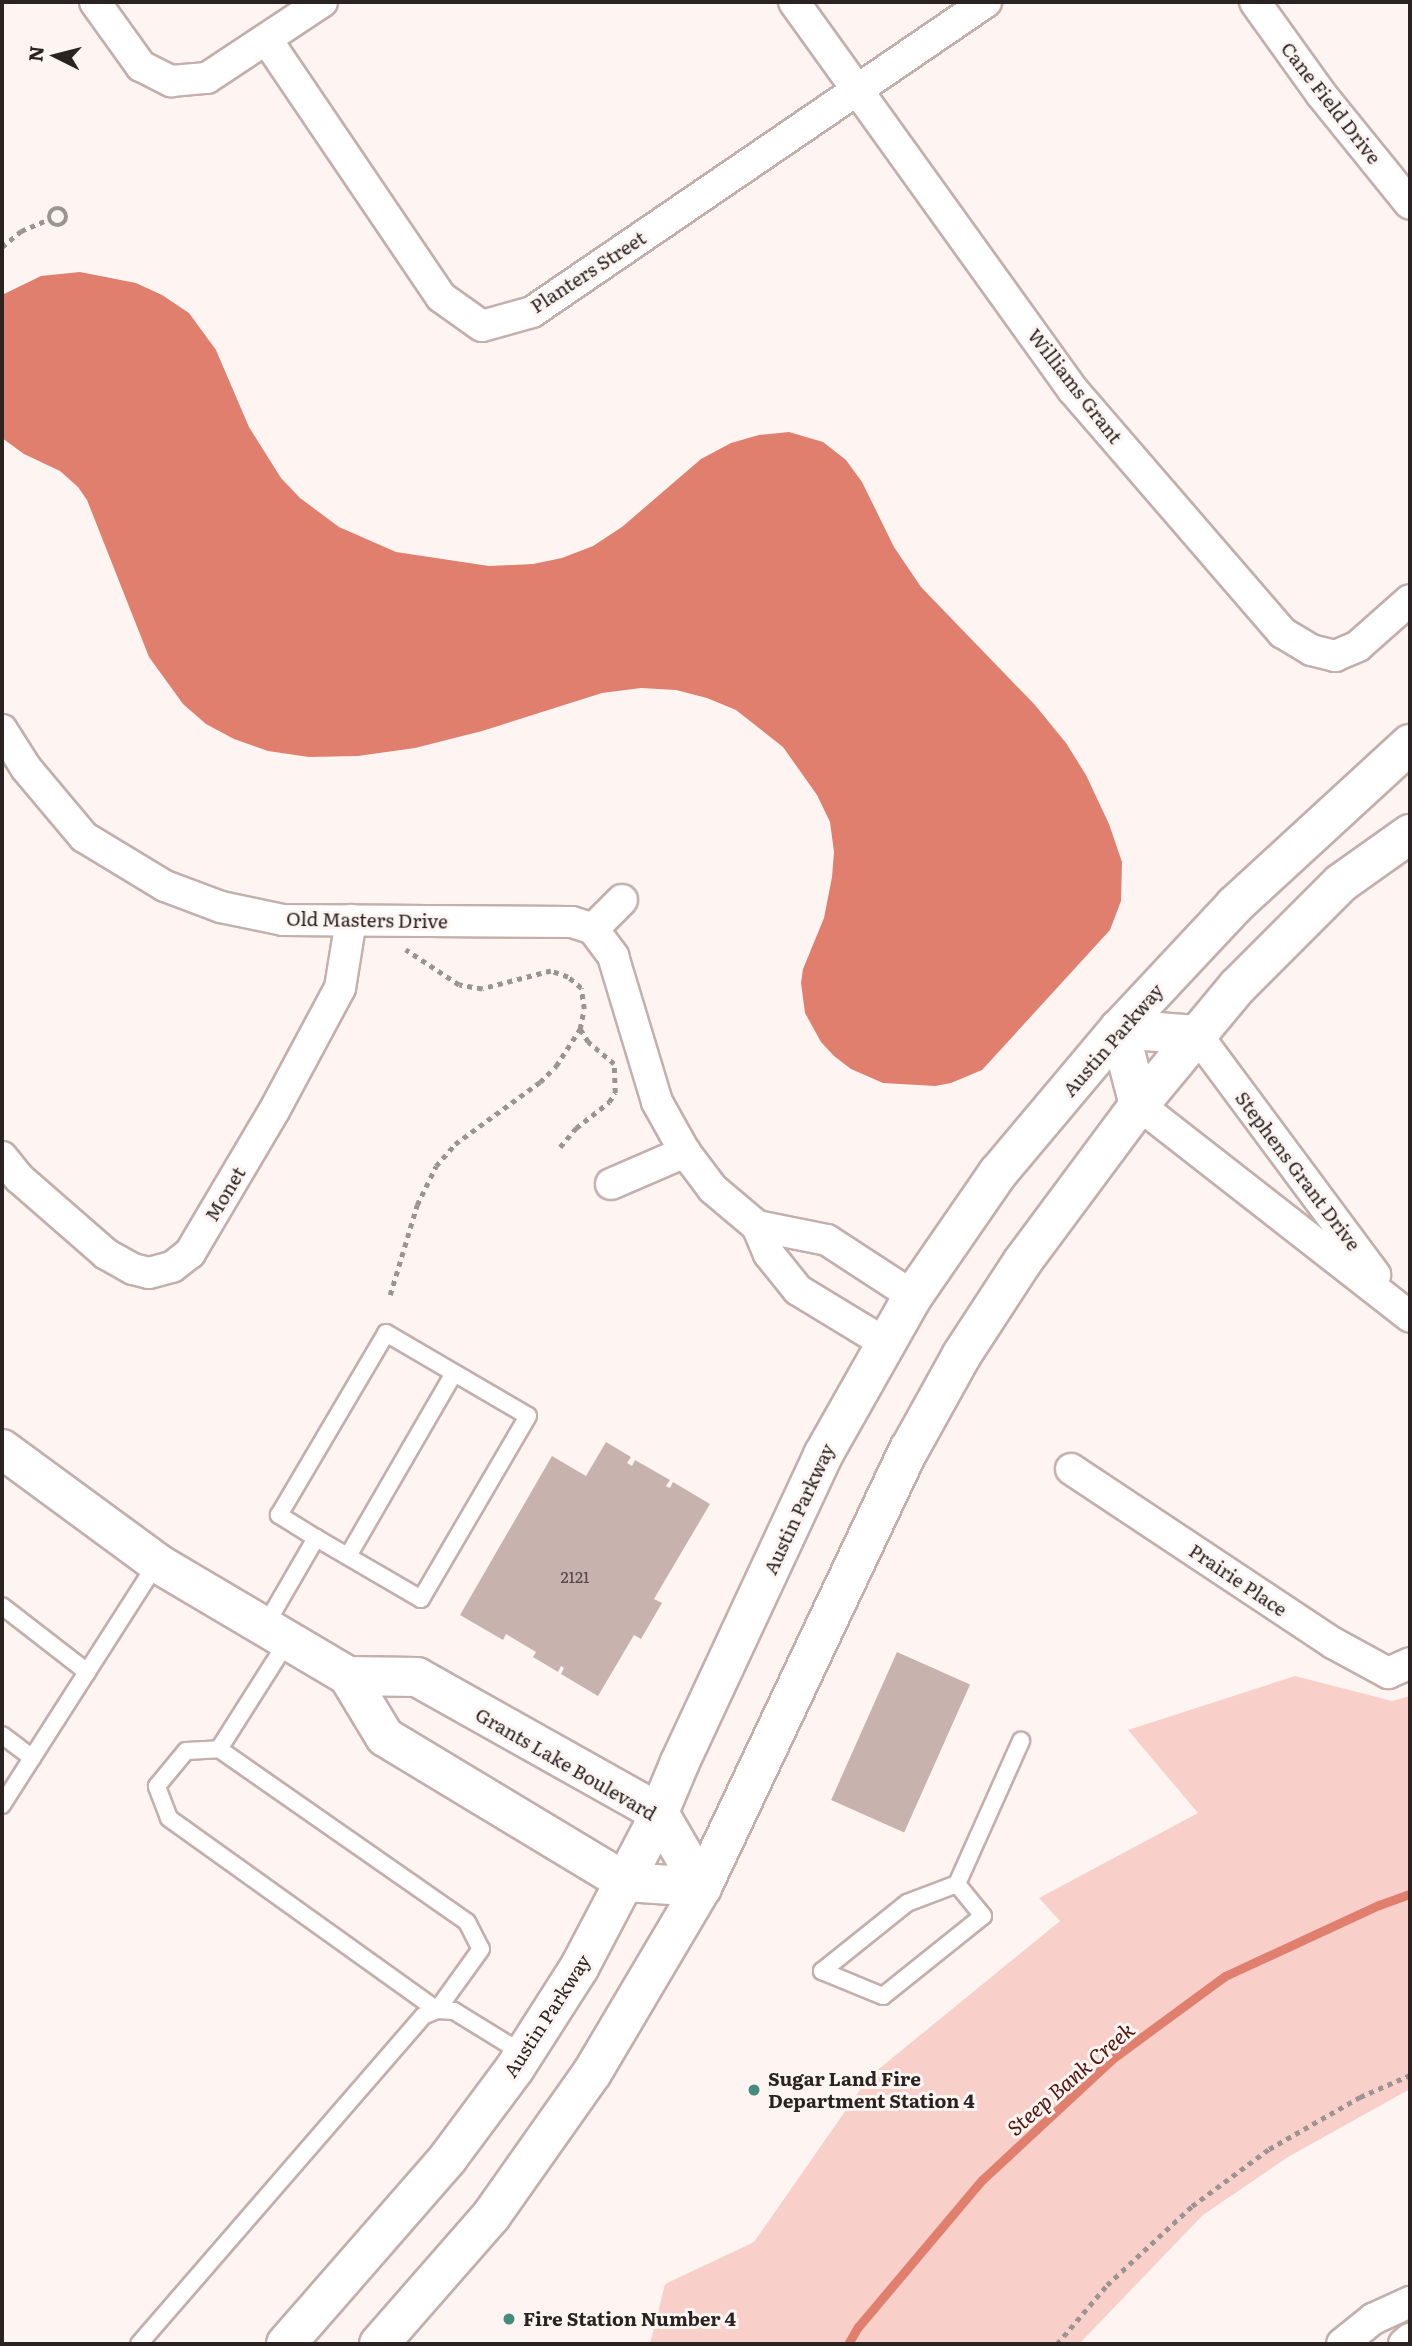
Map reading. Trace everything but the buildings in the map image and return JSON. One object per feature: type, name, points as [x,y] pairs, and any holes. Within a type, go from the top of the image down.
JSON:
[{"type":"main road","name":"Austin Parkway","points":[[286,2344],[448,2158],[524,2054],[579,1968],[659,1814],[824,1455],[913,1296],[998,1173],[1119,1029],[1235,905],[1410,744]]},
{"type":"main road","points":[[379,2344],[491,2216],[592,2073],[702,1888],[838,1595],[909,1450],[961,1356],[1023,1261],[1139,1105],[1237,987],[1341,883],[1410,834]]},
{"type":"main road","points":[[1139,1105],[1119,1029],[1197,1035]]},
{"type":"main road","name":"Grants Lake Boulevard","points":[[2,1449],[157,1563],[348,1676],[417,1677],[659,1814],[702,1888]]},
{"type":"main road","name":"Grants Lake Boulevard","points":[[348,1676],[385,1737],[625,1882],[702,1888]]},
{"type":"street","points":[[95,2],[141,66],[171,81],[207,78],[321,2]]},
{"type":"street","name":"Williams Grant","points":[[794,2],[1073,390],[1283,633],[1311,650],[1335,656],[1358,646],[1410,600]]},
{"type":"street","name":"Planters Street","points":[[267,40],[441,296],[482,326],[532,312],[986,2]]},
{"type":"street","name":"Cane Field Drive","points":[[1255,2],[1321,94],[1410,204]]},
{"type":"street","name":"Old Masters Drive","points":[[2,730],[57,809],[84,837],[165,886],[221,907],[283,920],[572,922],[593,929]]},
{"type":"street","points":[[622,900],[593,929],[613,956],[657,1102],[685,1152],[713,1189],[757,1226],[769,1254],[798,1290],[885,1343]]},
{"type":"street","name":"Monet","points":[[2,1157],[19,1178],[106,1254],[133,1269],[149,1273],[172,1267],[190,1253],[274,1111],[340,988],[351,920]]},
{"type":"street","name":"Stephens Grant Drive","points":[[1197,1035],[1404,1311]]},
{"type":"street","name":"Stephens Grant Drive","points":[[1139,1105],[1404,1311]]},
{"type":"street","points":[[611,1184],[685,1152]]},
{"type":"street","points":[[757,1226],[827,1240],[913,1296]]},
{"type":"street","name":"Prairie Place","points":[[1071,1469],[1333,1643],[1388,1673],[1410,1663]]},
{"type":"street","points":[[1342,2344],[1373,2319],[1410,2302]]},
{"type":"street","points":[[1404,2344],[1410,2339]]},
{"type":"lane","points":[[386,1333],[528,1416],[421,1599],[316,1538],[279,1516],[386,1333]]},
{"type":"lane","points":[[348,1556],[454,1373]]},
{"type":"lane","points":[[219,1749],[275,1635],[316,1538]]},
{"type":"lane","points":[[2,1805],[157,1563]]},
{"type":"lane","points":[[2,1606],[87,1671]]},
{"type":"lane","points":[[2,1735],[32,1758]]},
{"type":"lane","points":[[957,1884],[983,1916],[883,1996],[821,1972],[907,1903],[957,1884],[1021,1741]]},
{"type":"lane","points":[[139,2344],[423,2017],[436,2010],[481,1949],[467,1922],[219,1749],[187,1751],[157,1786],[169,1818],[436,2010],[454,2011],[524,2054]]},
{"type":"path","points":[[2,247],[21,231],[49,219],[54,208],[63,208],[67,213],[66,222],[61,226],[52,224],[49,219]]},
{"type":"path","points":[[390,1295],[417,1205],[436,1166],[455,1144],[540,1082],[569,1049],[580,1029],[584,1009],[581,988],[568,977],[551,971],[482,989],[459,985],[402,947]]},
{"type":"path","points":[[561,1147],[576,1128],[609,1102],[615,1093],[614,1064],[588,1042],[580,1029]]},
{"type":"path","points":[[1057,2344],[1107,2285],[1192,2206],[1269,2150],[1360,2097],[1410,2075]]},
{"type":"shaded area","points":[[80,272],[136,283],[162,295],[189,313],[216,350],[249,427],[281,478],[300,498],[339,527],[396,552],[489,566],[533,564],[562,558],[593,546],[622,527],[701,459],[731,443],[759,435],[789,432],[823,442],[846,460],[862,482],[894,547],[921,587],[1035,705],[1066,743],[1086,775],[1109,824],[1122,862],[1121,901],[1110,930],[982,1070],[951,1083],[935,1086],[883,1083],[851,1069],[834,1056],[821,1042],[805,1013],[801,983],[803,969],[824,918],[832,877],[834,852],[830,822],[817,795],[783,747],[736,710],[707,698],[676,690],[641,688],[602,693],[482,731],[415,748],[358,756],[309,757],[268,751],[234,739],[206,724],[183,704],[149,657],[87,500],[78,487],[60,471],[24,454],[2,438],[2,295],[41,276]]},
{"type":"shaded area","points":[[1295,1676],[1392,1701],[1410,1696],[1410,2089],[1288,2157],[1203,2215],[1079,2344],[650,2344],[665,2284],[754,2242],[869,2077],[1060,1921],[1039,1898],[1198,1813],[1128,1730]]},
{"type":"waterway","name":"Steep Bank Creek","points":[[848,2344],[858,2327],[982,2180],[1112,2059],[1225,1976],[1379,1905],[1410,1894]]},
{"type":"place","name":"Sugar Land Fire Department Station 4","points":[[754,2090]]},
{"type":"place","name":"Fire Station Number 4","points":[[509,2319]]}]
